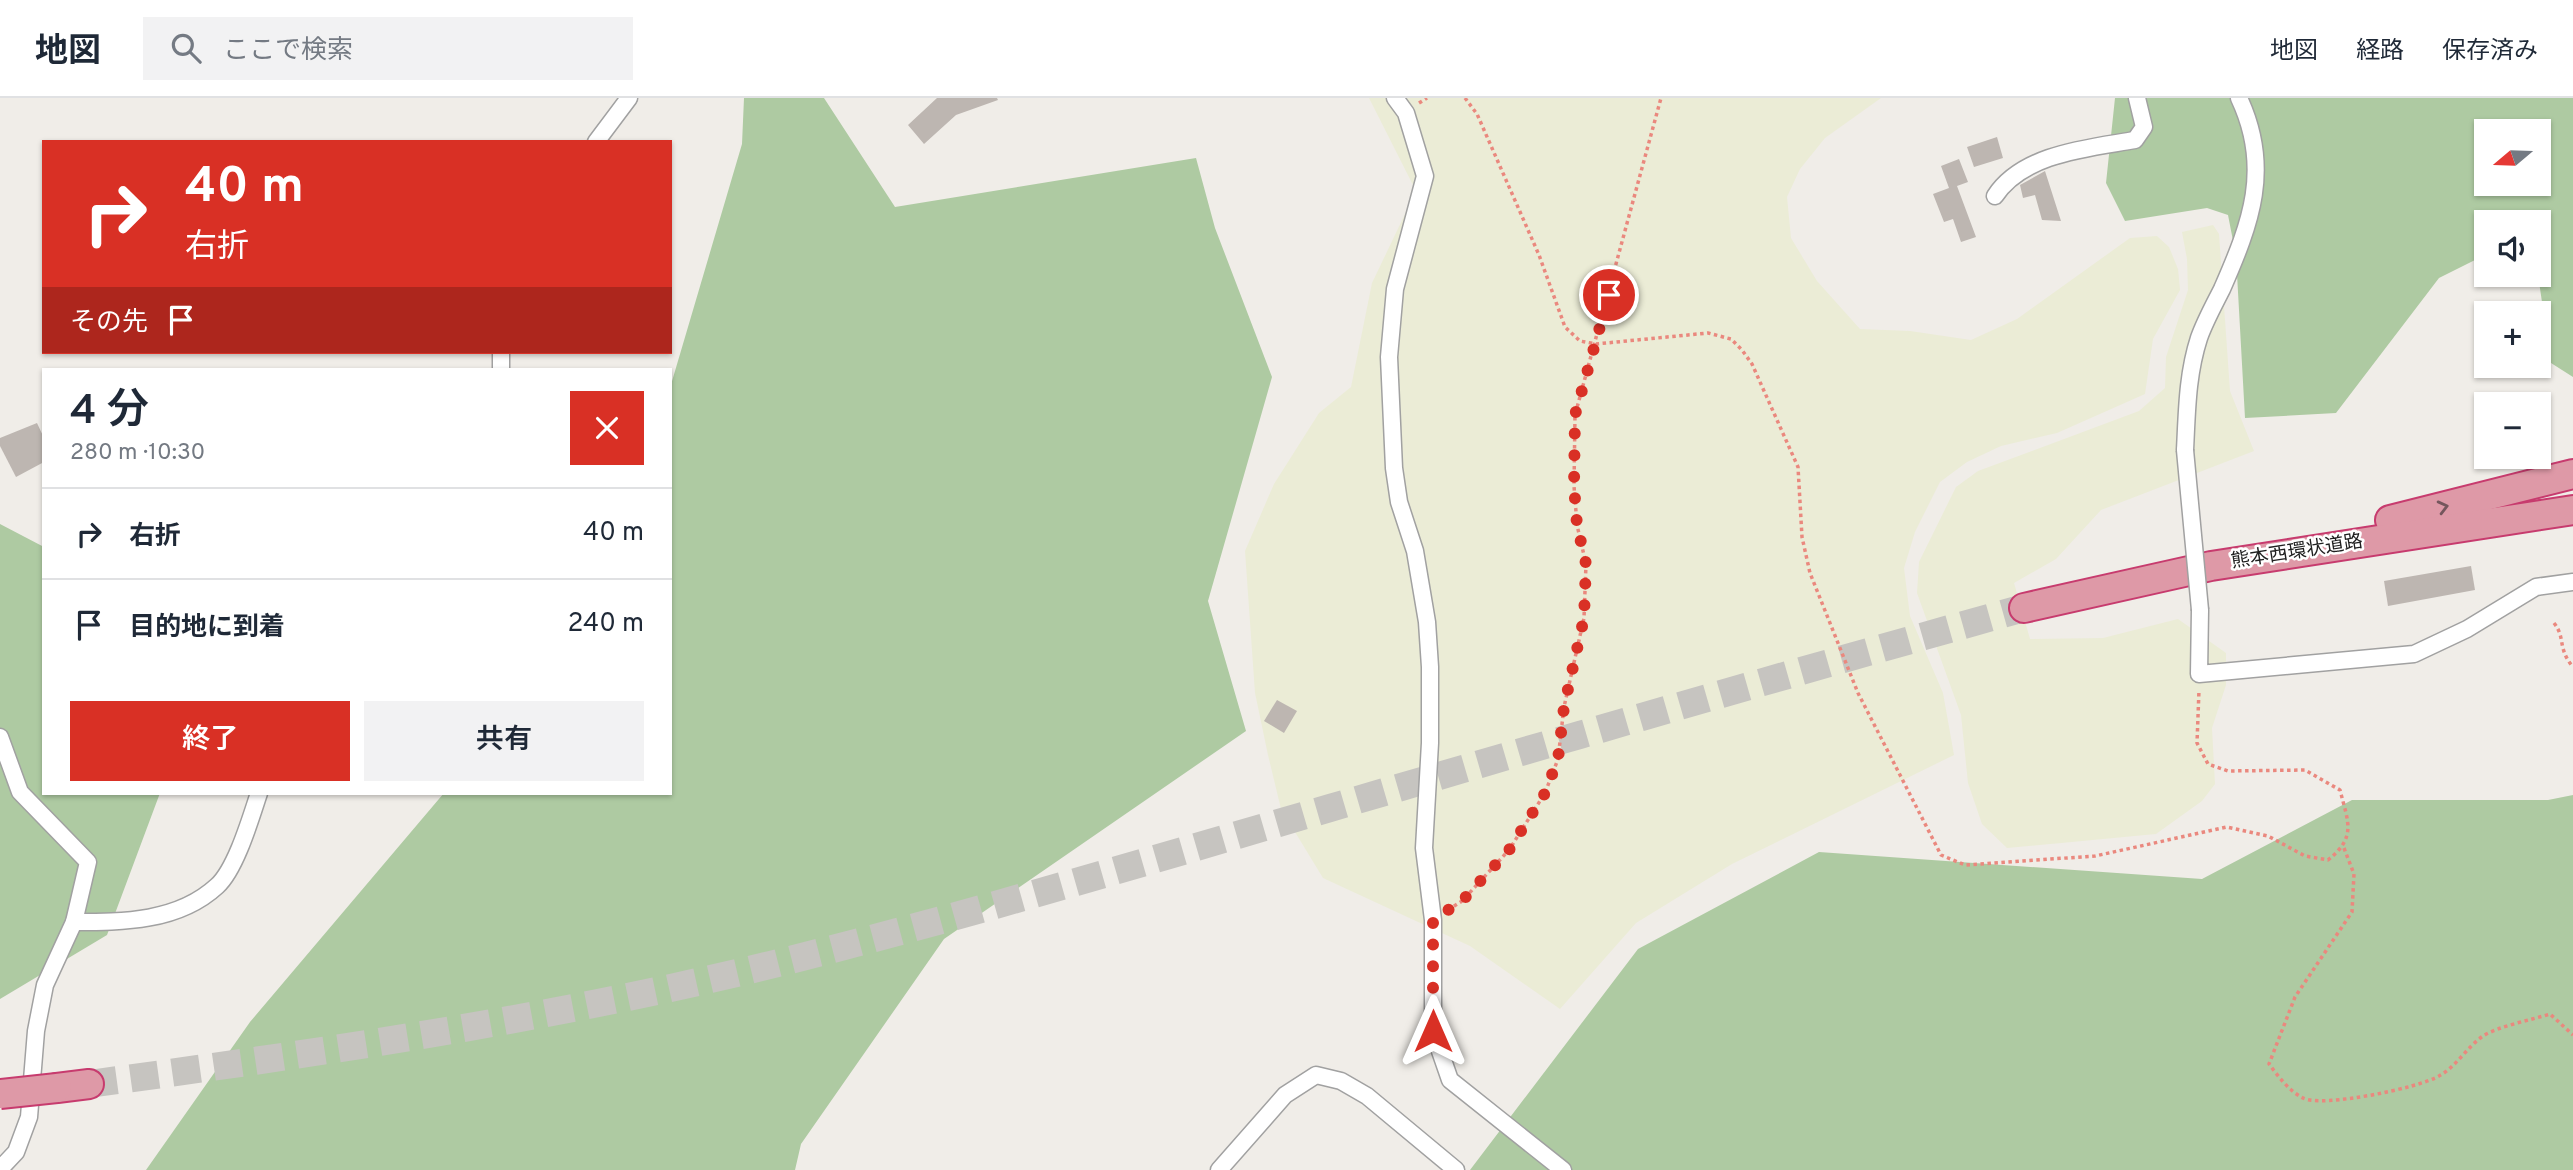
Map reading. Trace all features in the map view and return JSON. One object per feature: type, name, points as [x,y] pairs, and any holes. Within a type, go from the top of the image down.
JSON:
[{"type":"highway","points":[[2211,566],[2573,474]]},
{"type":"highway","name":"熊本西環状道路","points":[[2024,608],[2211,566],[2573,510]]},
{"type":"highway","points":[[2211,566],[2524,532],[2573,530]]},
{"type":"highway","points":[[0,1094],[89,1084]]},
{"type":"street","points":[[598,140],[629,98]]},
{"type":"street","points":[[1395,98],[1406,113],[1424,176],[1395,289],[1389,357],[1395,479],[1402,514],[1415,551],[1427,634],[1430,743],[1424,848],[1433,920],[1433,1031],[1450,1080],[1563,1170]]},
{"type":"street","points":[[1995,196],[2002,185],[2023,170],[2060,154],[2135,140],[2144,127],[2137,98]]},
{"type":"street","points":[[2239,98],[2257,158],[2254,201],[2236,256],[2199,338],[2188,386],[2185,450],[2200,610],[2199,674],[2414,654],[2468,629],[2536,587],[2573,582]]},
{"type":"street","points":[[0,737],[20,792],[88,862],[74,922],[45,985],[36,1031],[29,1117],[16,1152],[0,1168]]},
{"type":"street","points":[[74,922],[133,921],[183,909],[219,885],[241,845],[258,795]]},
{"type":"street","points":[[1219,1170],[1285,1095],[1316,1075],[1341,1081],[1367,1096],[1456,1170]]},
{"type":"path","points":[[1465,98],[1477,114],[1539,255],[1565,327],[1580,341],[1595,344],[1707,333],[1731,339],[1752,364],[1798,467],[1802,537],[1810,573],[1857,693],[1941,855],[1965,865],[2095,856],[2227,827],[2268,836],[2305,856],[2328,860],[2344,848],[2348,836],[2340,790],[2305,770],[2228,771],[2208,764],[2197,743],[2199,674]]},
{"type":"path","points":[[1433,920],[1462,901],[1509,850],[1545,793],[1558,759],[1564,707],[1584,618],[1586,564],[1577,525],[1574,486],[1575,415],[1661,98]]},
{"type":"path","points":[[2554,623],[2560,631],[2562,654],[2573,667]]},
{"type":"path","points":[[2344,848],[2354,874],[2352,912],[2294,997],[2269,1064],[2295,1092],[2305,1100],[2318,1102],[2408,1087],[2440,1076],[2484,1035],[2550,1014],[2573,1035]]},
{"type":"green space","points":[[744,98],[824,98],[895,207],[1196,158],[1215,228],[1272,377],[1208,601],[1246,731],[944,939],[801,1144],[795,1170],[146,1170],[250,1022],[442,795],[672,795],[672,381],[742,144]]},
{"type":"green space","points":[[1369,98],[1881,98],[1825,138],[1800,169],[1787,197],[1791,238],[1817,281],[1860,329],[1910,331],[1971,340],[2017,319],[2130,238],[2157,236],[2169,247],[2178,269],[2180,290],[2153,339],[2145,394],[2057,433],[2001,446],[1967,462],[1940,482],[1915,532],[1904,568],[1910,616],[1943,693],[1954,755],[1732,864],[1636,923],[1560,1009],[1470,946],[1323,878],[1281,809],[1255,693],[1245,551],[1274,484],[1319,413],[1351,387],[1372,283],[1416,191]]},
{"type":"green space","points":[[2115,98],[2573,98],[2573,377],[2551,363],[2551,301],[2542,301],[2540,287],[2551,287],[2551,210],[2474,210],[2474,260],[2439,278],[2336,413],[2245,418],[2236,256],[2228,215],[2207,208],[2125,221],[2106,183]]},
{"type":"green space","points":[[2213,225],[2219,234],[2230,391],[2254,451],[2101,510],[2056,559],[2014,583],[2030,639],[2103,638],[2178,619],[2226,653],[2226,685],[2212,728],[2215,784],[2202,801],[2156,834],[2007,848],[1982,824],[1968,783],[1961,715],[1917,593],[1919,562],[1956,487],[1978,471],[2139,411],[2165,388],[2166,357],[2188,290],[2187,259],[2182,232]]},
{"type":"green space","points":[[0,524],[42,546],[42,795],[159,795],[107,935],[0,999]]},
{"type":"green space","points":[[2573,795],[2573,1170],[1470,1170],[1638,949],[1819,852],[2202,879],[2352,800],[2548,800]]},
{"type":"building","points":[[937,98],[998,100],[956,115],[924,144],[908,125]]},
{"type":"building","points":[[1997,137],[2003,158],[1974,167],[1967,147]]},
{"type":"building","points":[[1959,159],[1968,182],[1957,186],[1976,237],[1961,242],[1953,219],[1944,222],[1933,194],[1949,188],[1941,166]]},
{"type":"building","points":[[2045,171],[2061,221],[2042,220],[2035,195],[2023,198],[2020,185]]},
{"type":"building","points":[[37,423],[42,434],[42,463],[16,477],[0,446],[0,438]]},
{"type":"building","points":[[2471,566],[2475,590],[2388,606],[2384,581]]},
{"type":"building","points":[[1277,700],[1297,711],[1284,733],[1264,721]]},
{"type":"tunnel","points":[[89,1084],[431,1034],[686,985],[770,965],[1051,889],[2024,608]]},
{"type":"route","points":[[1433,1031],[1433,920],[1462,901],[1509,850],[1545,793],[1558,759],[1564,707],[1584,618],[1586,564],[1577,525],[1574,486],[1575,415],[1609,295]]}]
